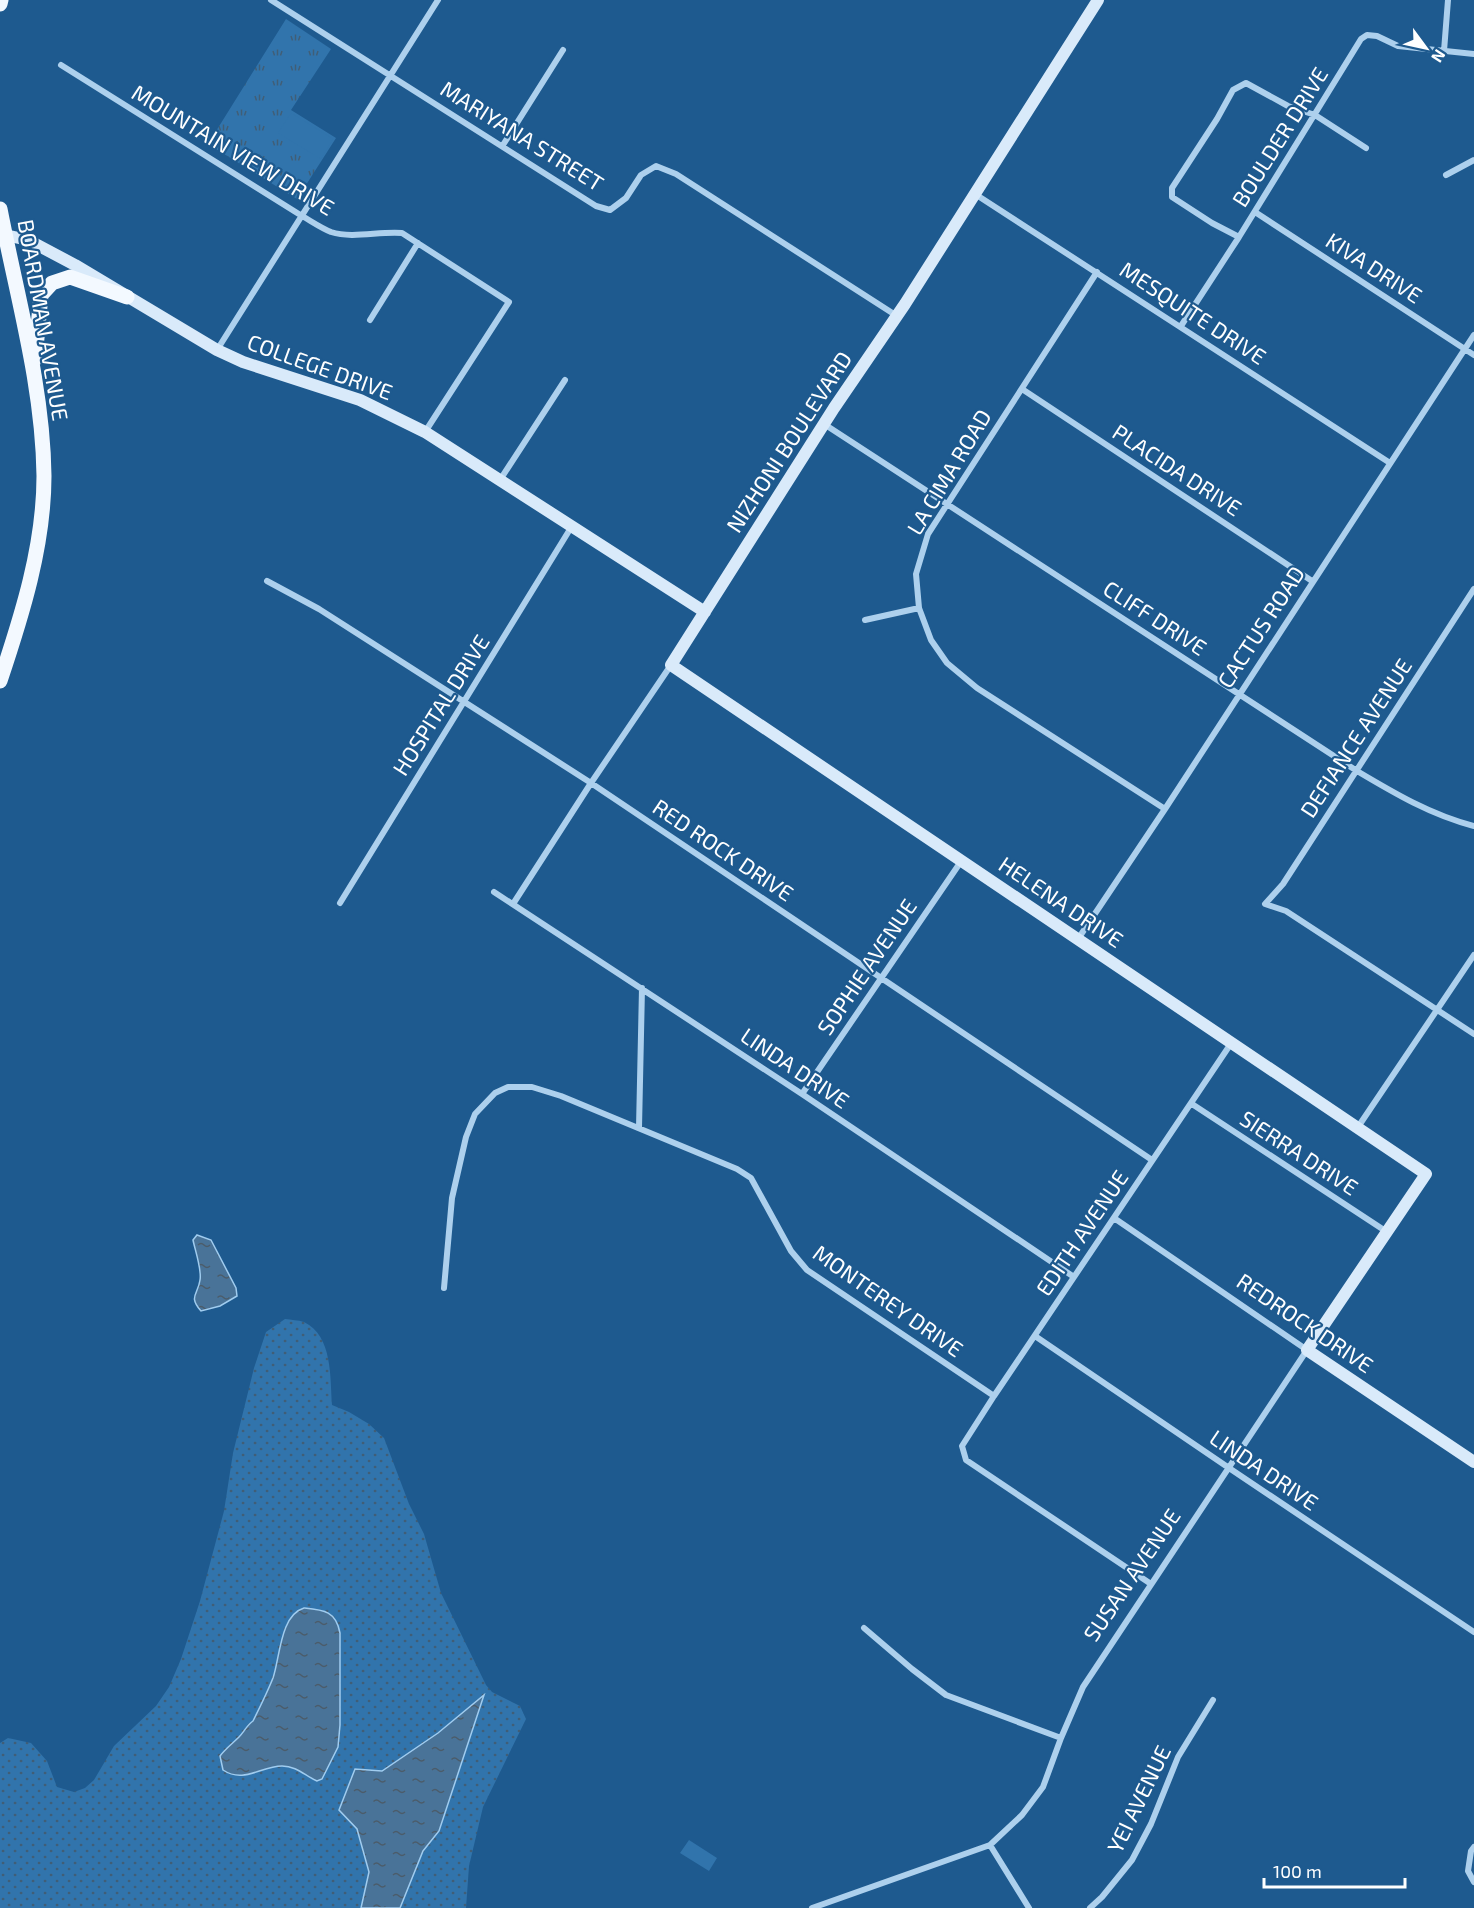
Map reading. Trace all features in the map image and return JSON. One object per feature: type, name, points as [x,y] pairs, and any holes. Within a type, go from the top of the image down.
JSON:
[{"type":"main road","points":[[0,4],[1,0]]},
{"type":"main road","name":"NIZHONI BOULEVARD","points":[[671,665],[1098,0]]},
{"type":"main road","name":"BOARDMAN AVENUE","points":[[0,209],[2,234],[40,409],[44,477],[38,547],[17,628],[0,681]]},
{"type":"main road","name":"COLLEGE DRIVE","points":[[2,234],[28,240],[75,265],[217,350],[243,362],[360,400],[425,432],[705,612]]},
{"type":"main road","points":[[34,377],[41,295],[52,283],[70,277],[127,297]]},
{"type":"main road","name":"HELENA DRIVE","points":[[671,665],[1426,1174]]},
{"type":"main road","name":"SUSAN AVENUE","points":[[1307,1350],[1426,1174]]},
{"type":"main road","name":"REDROCK DRIVE","points":[[1307,1350],[1474,1462]]},
{"type":"street","name":"MARIYANA STREET","points":[[271,0],[596,206],[610,210],[626,198],[641,175],[656,166],[676,174],[897,316]]},
{"type":"street","points":[[217,350],[438,0]]},
{"type":"street","points":[[1448,0],[1444,51],[1474,54]]},
{"type":"street","name":"BOULDER DRIVE","points":[[1181,326],[1255,212],[1361,39],[1367,35],[1377,36],[1398,46],[1444,51]]},
{"type":"street","points":[[503,145],[563,50]]},
{"type":"street","name":"MOUNTAIN VIEW DRIVE","points":[[61,65],[331,232],[352,235],[402,233],[509,302],[425,432]]},
{"type":"street","points":[[1239,237],[1172,197],[1172,188],[1233,90],[1246,83],[1288,106],[1315,115],[1366,148]]},
{"type":"street","points":[[1446,175],[1474,160]]},
{"type":"street","name":"MESQUITE DRIVE","points":[[975,194],[1390,463]]},
{"type":"street","name":"KIVA DRIVE","points":[[1255,212],[1474,355]]},
{"type":"street","points":[[370,320],[418,243]]},
{"type":"street","name":"LA CIMA ROAD","points":[[1097,272],[928,534],[916,574],[918,608],[931,640],[947,663],[977,688],[1165,809]]},
{"type":"street","name":"CACTUS ROAD","points":[[1078,939],[1474,335]]},
{"type":"street","points":[[500,480],[566,380]]},
{"type":"street","name":"PLACIDA DRIVE","points":[[1022,389],[1312,581]]},
{"type":"street","name":"CLIFF DRIVE","points":[[824,424],[1357,771],[1417,805],[1474,826]]},
{"type":"street","name":"HOSPITAL DRIVE","points":[[340,903],[573,526]]},
{"type":"street","name":"RED ROCK DRIVE","points":[[267,581],[319,609],[591,783],[1152,1160]]},
{"type":"street","name":"DEFIANCE AVENUE","points":[[1438,1010],[1286,911],[1265,904],[1283,884],[1474,590]]},
{"type":"street","points":[[865,620],[918,608]]},
{"type":"street","name":"NIZHONI BOULEVARD","points":[[513,904],[671,665]]},
{"type":"street","name":"SOPHIE AVENUE","points":[[802,1094],[962,860]]},
{"type":"street","name":"LINDA DRIVE","points":[[494,892],[802,1094],[1074,1277]]},
{"type":"street","points":[[1358,1127],[1474,955]]},
{"type":"street","points":[[639,1128],[642,988]]},
{"type":"street","points":[[1438,1010],[1474,1034]]},
{"type":"street","name":"EDITH AVENUE","points":[[1151,1584],[966,1460],[962,1446],[1232,1042]]},
{"type":"street","name":"MONTEREY DRIVE","points":[[444,1288],[452,1198],[466,1137],[476,1114],[495,1093],[508,1087],[532,1087],[561,1096],[639,1128],[737,1169],[751,1178],[791,1251],[807,1270],[994,1396]]},
{"type":"street","name":"SIERRA DRIVE","points":[[1192,1104],[1387,1233]]},
{"type":"street","name":"REDROCK DRIVE","points":[[1114,1218],[1307,1350]]},
{"type":"street","name":"LINDA DRIVE","points":[[1035,1336],[1474,1632]]},
{"type":"street","name":"SUSAN AVENUE","points":[[812,1908],[990,1845],[1022,1815],[1043,1787],[1060,1738],[1083,1687],[1307,1350]]},
{"type":"street","points":[[864,1628],[946,1695],[1060,1738]]},
{"type":"street","name":"YEI AVENUE","points":[[1090,1908],[1132,1860],[1151,1824],[1178,1756],[1213,1700]]},
{"type":"street","points":[[990,1845],[1029,1908]]},
{"type":"street","points":[[1473,1849],[1467,1871],[1474,1882]]},
{"type":"green space","points":[[286,19],[331,49],[291,110],[336,138],[297,199],[208,144]]},
{"type":"green space","points":[[291,113],[333,139],[321,159],[278,133]]},
{"type":"green space","points":[[285,1319],[304,1322],[320,1337],[328,1359],[332,1405],[369,1424],[384,1438],[409,1504],[424,1534],[441,1593],[486,1685],[492,1692],[520,1706],[526,1719],[483,1807],[469,1866],[466,1908],[0,1908],[0,1743],[8,1738],[31,1743],[47,1761],[57,1787],[74,1792],[85,1788],[94,1780],[114,1746],[156,1706],[169,1687],[200,1601],[224,1511],[233,1453],[254,1368],[266,1332]]},
{"type":"green space","points":[[689,1840],[717,1858],[709,1871],[680,1853]]},
{"type":"water","points":[[197,1235],[211,1240],[236,1288],[237,1296],[220,1306],[201,1311],[194,1299],[200,1276],[193,1240]]},
{"type":"water","points":[[304,1608],[328,1613],[336,1620],[340,1633],[338,1747],[322,1779],[317,1781],[287,1766],[245,1775],[231,1774],[223,1770],[220,1756],[253,1721],[273,1678],[285,1628],[296,1612]]},
{"type":"water","points":[[484,1695],[439,1831],[423,1851],[400,1908],[361,1908],[369,1872],[357,1829],[339,1810],[355,1769],[382,1771],[438,1733]]}]
